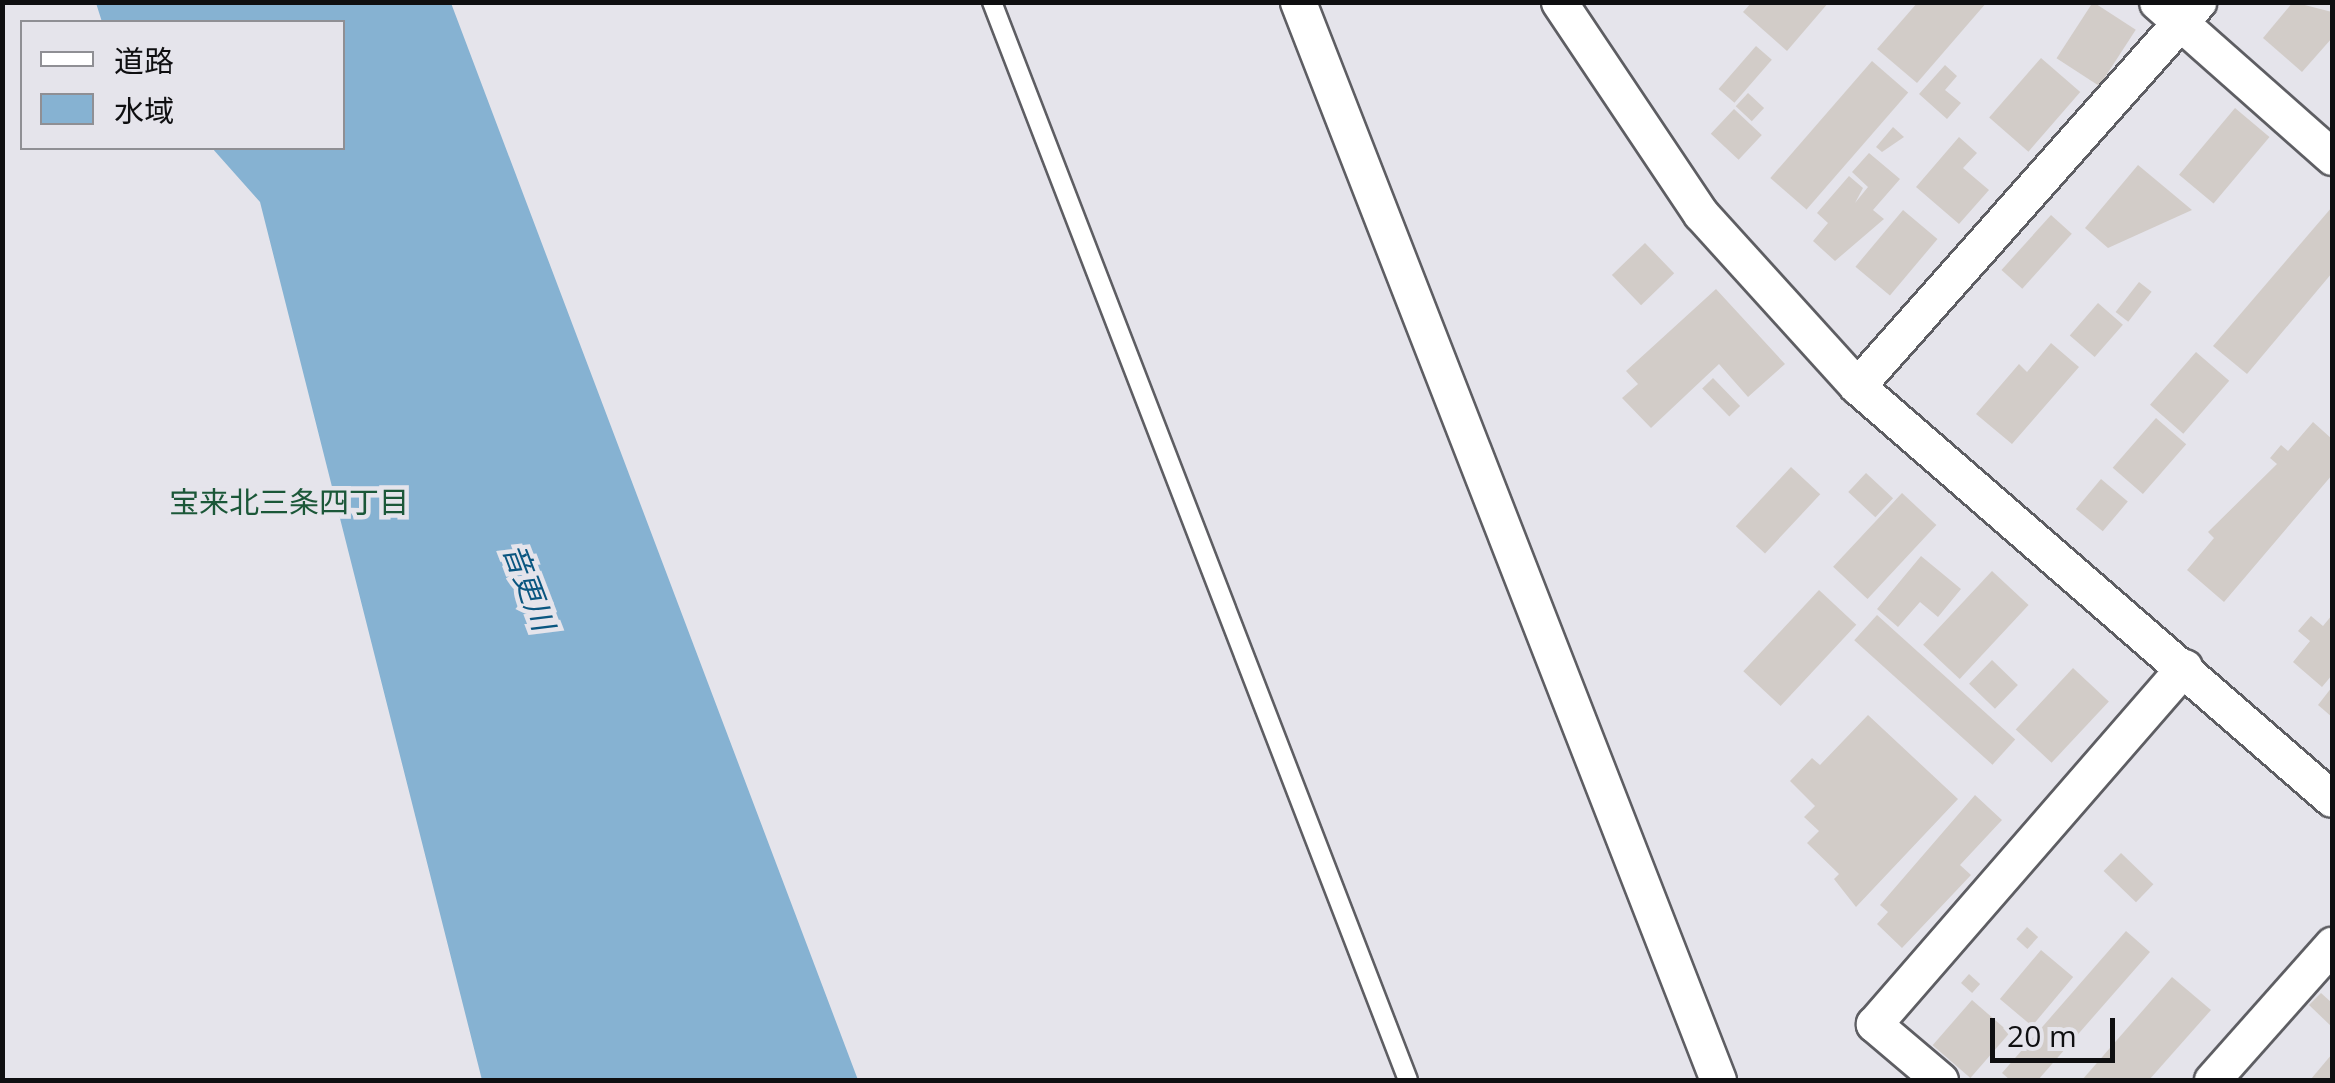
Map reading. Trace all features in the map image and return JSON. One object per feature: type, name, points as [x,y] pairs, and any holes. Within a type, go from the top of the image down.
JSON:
[{"type":"street","points":[[1298,2],[1718,1080]]},
{"type":"street","points":[[1558,2],[1701,214],[1857,386],[2332,799]]},
{"type":"street","points":[[1857,386],[2178,9],[2332,157]]},
{"type":"street","points":[[1940,1080],[1874,1024],[2184,667]]},
{"type":"street","points":[[2212,1080],[2332,945]]},
{"type":"lane","points":[[992,2],[1408,1080]]},
{"type":"water","name":"音更川","points":[[96,3],[451,3],[858,1080],[482,1080],[260,202],[214,150],[345,150],[345,20],[101,20]]},
{"type":"building","points":[[1752,2],[1829,2],[1787,51],[1743,12]]},
{"type":"building","points":[[1918,2],[1987,2],[1917,83],[1877,49]]},
{"type":"building","points":[[2093,2],[2136,30],[2099,86],[2057,58]]},
{"type":"building","points":[[2293,2],[2332,12],[2332,38],[2302,72],[2263,38]]},
{"type":"building","points":[[1756,46],[1772,60],[1734,103],[1719,89]]},
{"type":"building","points":[[2041,58],[2080,92],[2028,152],[1989,118]]},
{"type":"building","points":[[1872,61],[1908,92],[1807,209],[1770,178]]},
{"type":"building","points":[[1945,65],[1957,76],[1945,90],[1961,103],[1947,119],[1919,94]]},
{"type":"building","points":[[1748,93],[1764,108],[1752,121],[1736,106]]},
{"type":"building","points":[[2235,108],[2269,137],[2214,204],[2179,175]]},
{"type":"building","points":[[1734,109],[1762,135],[1739,160],[1711,134]]},
{"type":"building","points":[[1893,127],[1904,137],[1882,152],[1876,147]]},
{"type":"building","points":[[1959,137],[1977,153],[1963,168],[1989,190],[1959,224],[1916,187]]},
{"type":"building","points":[[1869,153],[1900,179],[1873,210],[1884,219],[1835,261],[1813,241],[1828,223],[1817,213],[1849,176],[1863,188],[1855,203],[1868,187],[1852,172]]},
{"type":"building","points":[[2138,165],[2192,210],[2108,248],[2085,228]]},
{"type":"building","points":[[2332,207],[2332,273],[2247,374],[2213,346]]},
{"type":"building","points":[[1903,210],[1937,239],[1890,296],[1855,267]]},
{"type":"building","points":[[2051,215],[2072,234],[2022,289],[2001,270]]},
{"type":"building","points":[[1645,243],[1674,273],[1641,305],[1612,275]]},
{"type":"building","points":[[2139,282],[2152,292],[2128,322],[2116,312]]},
{"type":"building","points":[[1716,289],[1785,364],[1748,397],[1719,364],[1651,428],[1622,398],[1638,384],[1626,371]]},
{"type":"building","points":[[2098,303],[2123,325],[2095,357],[2070,335]]},
{"type":"building","points":[[2051,343],[2079,367],[2012,444],[1976,414],[2019,364],[2027,372]]},
{"type":"building","points":[[2196,352],[2229,381],[2183,434],[2150,405]]},
{"type":"building","points":[[1713,378],[1740,406],[1729,416],[1702,388]]},
{"type":"building","points":[[2156,418],[2186,444],[2143,494],[2113,468]]},
{"type":"building","points":[[2313,422],[2332,439],[2332,475],[2224,602],[2187,570],[2214,538],[2208,532],[2277,464],[2270,458],[2281,445],[2288,451]]},
{"type":"building","points":[[1791,467],[1820,494],[1765,554],[1736,526]]},
{"type":"building","points":[[1866,473],[1893,498],[1875,517],[1848,492]]},
{"type":"building","points":[[2101,479],[2128,501],[2103,531],[2076,509]]},
{"type":"building","points":[[1902,493],[1936,525],[1867,599],[1833,567]]},
{"type":"building","points":[[1921,556],[1961,589],[1938,617],[1920,602],[1898,627],[1877,609]]},
{"type":"building","points":[[1992,571],[2029,605],[1960,679],[1923,645]]},
{"type":"building","points":[[1819,590],[1856,625],[1781,706],[1743,671]]},
{"type":"building","points":[[1877,615],[2015,739],[1992,765],[1854,640]]},
{"type":"building","points":[[2332,615],[2332,675],[2322,687],[2293,662],[2310,641],[2298,631],[2311,616],[2323,626]]},
{"type":"building","points":[[1992,660],[2018,685],[1995,709],[1969,684]]},
{"type":"building","points":[[2073,668],[2109,701],[2052,763],[2016,729]]},
{"type":"building","points":[[2332,687],[2332,717],[2318,705]]},
{"type":"building","points":[[1868,715],[1958,799],[1856,907],[1834,879],[1839,874],[1807,843],[1819,831],[1804,817],[1815,806],[1790,781],[1812,758],[1820,765]]},
{"type":"building","points":[[1975,795],[2002,820],[1960,865],[1971,875],[1902,948],[1877,924],[1888,912],[1880,905]]},
{"type":"building","points":[[2121,853],[2153,884],[2136,902],[2104,871]]},
{"type":"building","points":[[2027,927],[2038,937],[2027,949],[2016,939]]},
{"type":"building","points":[[2126,931],[2150,952],[2038,1080],[2010,1080],[2002,1073]]},
{"type":"building","points":[[2041,950],[2073,977],[2032,1026],[2000,999]]},
{"type":"building","points":[[1969,974],[1980,984],[1972,993],[1961,983]]},
{"type":"building","points":[[2172,977],[2211,1010],[2149,1080],[2082,1080]]},
{"type":"building","points":[[2321,993],[2332,1003],[2332,1027],[2309,1005]]},
{"type":"building","points":[[1972,1000],[2010,1033],[1970,1078],[1933,1045]]},
{"type":"building","points":[[2332,1054],[2332,1080],[2311,1079]]},
{"type":"district","name":"宝来北三条四丁目","points":[[289,502]]}]
